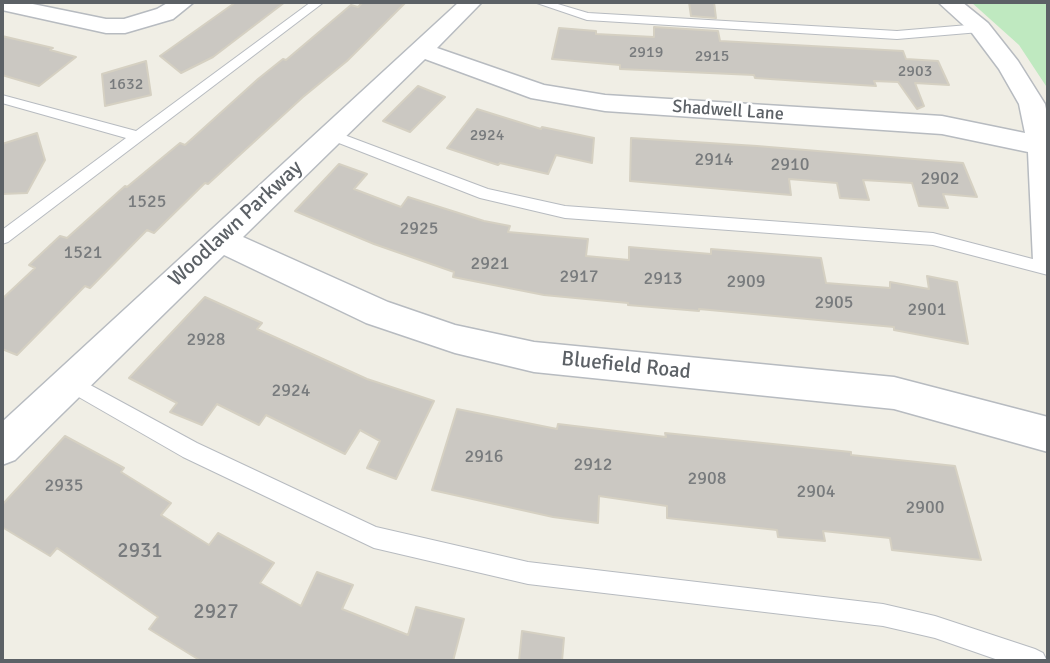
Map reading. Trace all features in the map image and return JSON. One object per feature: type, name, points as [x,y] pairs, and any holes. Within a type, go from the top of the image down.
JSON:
[{"type":"street","points":[[2,4],[106,26],[125,26],[165,14],[183,2]]},
{"type":"street","name":"Woodlawn Parkway","points":[[2,447],[471,2]]},
{"type":"street","points":[[949,2],[980,28],[1010,66],[1032,104],[1041,145],[1048,261]]},
{"type":"street","name":"Shadwell Lane","points":[[421,50],[540,92],[605,103],[942,125],[1041,145]]},
{"type":"street","name":"Bluefield Road","points":[[220,240],[378,313],[455,339],[534,357],[894,393],[1048,435]]},
{"type":"lane","points":[[2,238],[318,2]]},
{"type":"lane","points":[[540,2],[587,16],[897,35],[980,28]]},
{"type":"lane","points":[[2,99],[136,136]]},
{"type":"lane","points":[[331,135],[485,194],[565,212],[933,239],[1048,269]]},
{"type":"lane","points":[[70,382],[190,450],[374,537],[528,573],[883,615],[935,627],[1035,661]]},
{"type":"green space","points":[[971,2],[1048,2],[1048,89],[1019,45]]},
{"type":"building","points":[[236,2],[285,2],[213,57],[181,73],[160,56]]},
{"type":"building","points":[[363,2],[406,2],[347,61],[303,97],[208,184],[205,183],[154,233],[147,230],[90,288],[85,286],[17,355],[2,349],[2,299],[35,268],[29,265],[60,236],[67,238],[125,186],[180,143],[185,145],[258,79],[283,59],[286,60],[351,5],[358,7]]},
{"type":"building","points":[[689,2],[714,2],[716,18],[691,16]]},
{"type":"building","points":[[654,27],[718,31],[720,41],[903,51],[906,59],[938,61],[949,85],[915,83],[924,106],[917,109],[898,82],[874,81],[876,86],[755,78],[754,75],[620,69],[620,65],[552,59],[559,28],[596,31],[596,34],[654,37]]},
{"type":"building","points":[[2,36],[53,48],[50,50],[76,57],[39,86],[2,75]]},
{"type":"building","points":[[146,61],[151,95],[105,106],[102,74]]},
{"type":"building","points":[[418,86],[445,97],[410,132],[383,121]]},
{"type":"building","points":[[477,109],[541,129],[542,127],[594,138],[592,163],[556,155],[548,174],[500,163],[498,165],[447,148]]},
{"type":"building","points":[[37,133],[45,160],[27,193],[2,194],[2,144]]},
{"type":"building","points":[[631,138],[963,163],[977,197],[943,194],[948,208],[919,206],[912,183],[863,180],[869,200],[840,198],[837,183],[789,179],[791,195],[630,181]]},
{"type":"building","points":[[339,164],[367,174],[354,189],[401,207],[408,197],[484,221],[510,226],[508,232],[588,239],[586,256],[629,260],[629,247],[711,254],[711,249],[821,258],[826,283],[890,288],[890,282],[929,289],[927,276],[957,282],[968,344],[894,330],[894,327],[628,305],[544,295],[453,277],[454,272],[374,244],[295,211]]},
{"type":"building","points":[[205,297],[262,323],[257,329],[367,379],[434,401],[396,479],[367,468],[380,441],[360,430],[345,454],[266,415],[259,425],[217,404],[202,425],[170,412],[177,403],[129,378]]},
{"type":"building","points":[[457,409],[557,429],[558,424],[666,437],[665,433],[851,452],[851,455],[955,466],[981,560],[892,550],[890,538],[823,531],[825,541],[778,537],[777,530],[667,518],[667,506],[599,496],[598,523],[553,517],[432,490]]},
{"type":"building","points":[[65,436],[124,468],[121,472],[171,503],[161,515],[209,545],[218,533],[274,563],[260,583],[301,606],[317,572],[353,585],[342,609],[408,635],[416,607],[464,619],[453,661],[201,661],[149,629],[158,617],[57,548],[50,556],[2,527],[2,505]]},
{"type":"building","points":[[522,631],[564,638],[562,661],[519,661]]}]
